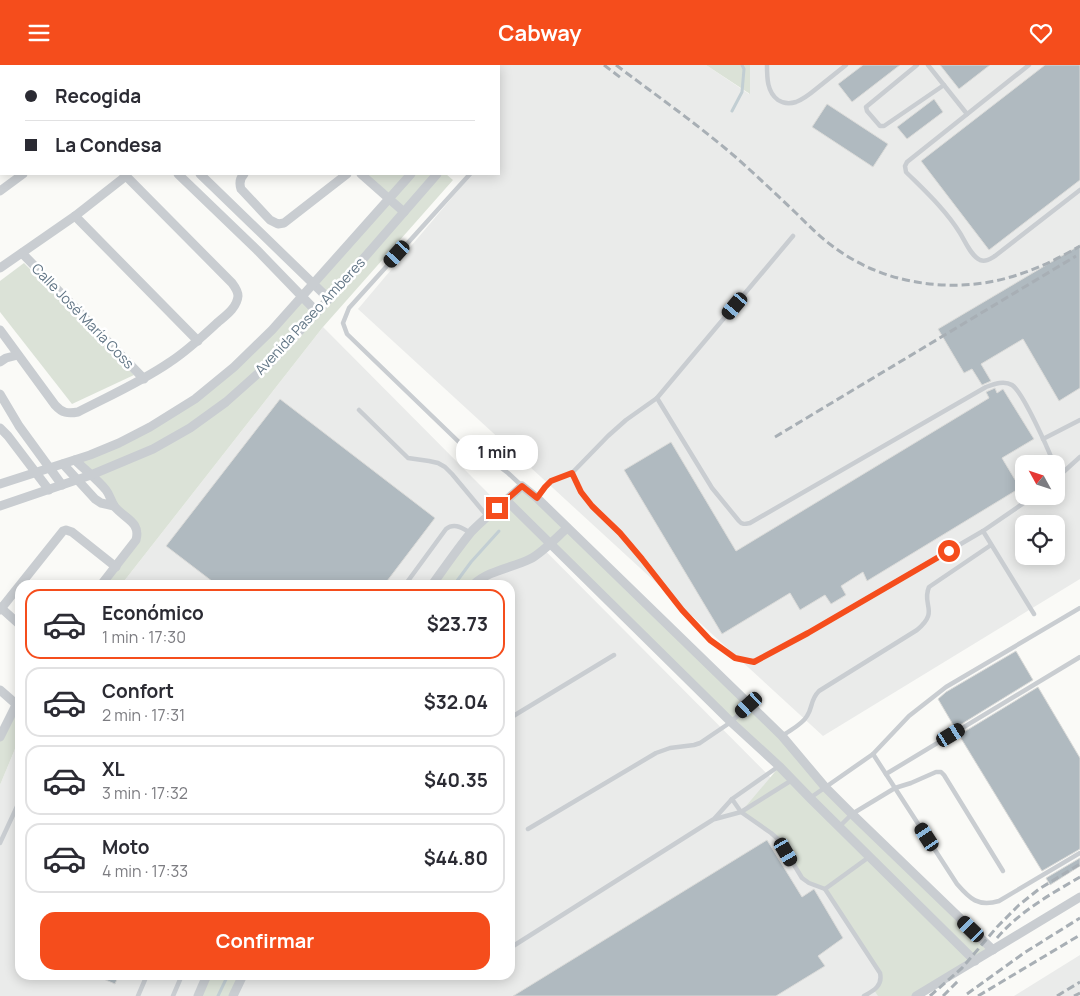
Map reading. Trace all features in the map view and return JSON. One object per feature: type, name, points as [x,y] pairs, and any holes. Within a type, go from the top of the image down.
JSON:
[{"type":"street","points":[[0,191],[22,175]]},
{"type":"street","points":[[0,268],[75,216],[125,175],[232,283],[238,293],[238,298],[230,312],[198,341],[144,379],[78,412],[63,412],[59,409],[18,355],[4,344],[0,331]]},
{"type":"street","points":[[179,175],[257,250],[317,312]]},
{"type":"street","points":[[201,175],[329,299]]},
{"type":"street","points":[[242,175],[240,179],[241,189],[270,220],[278,224],[284,223],[346,175]]},
{"type":"street","points":[[362,175],[404,212]]},
{"type":"street","name":"Avenida Paseo Amberes","points":[[0,484],[50,469],[119,443],[150,427],[195,399],[234,367],[272,330],[410,175]]},
{"type":"street","name":"Avenida Paseo Amberes","points":[[0,506],[78,480],[154,449],[190,428],[219,407],[272,361],[329,299],[436,175]]},
{"type":"street","points":[[75,216],[198,341]]},
{"type":"street","name":"Calle José María Coss","points":[[22,253],[144,379]]},
{"type":"street","points":[[0,362],[6,358],[18,355]]},
{"type":"street","points":[[0,394],[19,426],[62,485]]},
{"type":"street","points":[[0,428],[49,490]]},
{"type":"street","points":[[75,460],[107,491],[114,506],[137,529],[138,535],[136,540],[105,580]]},
{"type":"street","points":[[63,464],[98,502],[114,506]]},
{"type":"street","points":[[436,580],[471,533],[487,516],[507,501],[522,486],[537,498],[782,736],[825,787],[993,950]]},
{"type":"street","points":[[507,501],[731,722],[779,766],[975,961]]},
{"type":"street","points":[[478,580],[490,573],[531,559],[567,528]]},
{"type":"street","points":[[23,580],[61,532],[66,530],[72,532],[116,567]]},
{"type":"street","points":[[15,590],[1,608],[15,621]]},
{"type":"street","points":[[0,690],[15,699]]},
{"type":"street","points":[[0,737],[15,707]]},
{"type":"street","points":[[916,996],[1080,897]]},
{"type":"street","points":[[198,996],[205,980]]},
{"type":"street","points":[[233,996],[241,980]]},
{"type":"lane","points":[[767,65],[767,80],[770,91],[782,103],[787,104],[804,98],[846,65]]},
{"type":"lane","points":[[917,65],[866,107],[867,111],[880,126],[884,126],[944,85]]},
{"type":"lane","points":[[928,65],[967,114]]},
{"type":"lane","points":[[1029,65],[907,162],[906,172],[943,209],[973,255],[980,260],[988,260],[995,256],[1080,190]]},
{"type":"lane","points":[[469,175],[349,308],[344,323],[347,334],[461,445],[488,459],[522,486]]},
{"type":"lane","points":[[537,498],[551,481],[572,473],[626,420],[657,398],[793,236]]},
{"type":"lane","points":[[657,398],[712,487],[741,524],[744,525],[986,387],[1000,383],[1013,386],[1019,393],[1050,455]]},
{"type":"lane","points":[[359,410],[408,457],[438,463],[445,467],[487,516]]},
{"type":"lane","points":[[1043,439],[1080,420]]},
{"type":"lane","points":[[1065,471],[1080,457]]},
{"type":"lane","points":[[572,473],[581,492],[592,506],[620,533],[682,610],[710,640],[735,658],[754,662],[808,633],[983,531],[1021,505]]},
{"type":"lane","points":[[409,580],[449,526],[458,526],[471,533]]},
{"type":"lane","points":[[983,531],[1034,614]]},
{"type":"lane","points":[[782,736],[806,719],[812,701],[819,691],[924,624],[929,612],[926,592],[929,587],[992,545]]},
{"type":"lane","points":[[810,798],[873,754],[909,716],[946,687],[1080,608]]},
{"type":"lane","points":[[515,715],[614,655]]},
{"type":"lane","points":[[886,774],[1080,657]]},
{"type":"lane","points":[[528,829],[656,753],[700,743],[731,722],[749,705]]},
{"type":"lane","points":[[873,754],[957,884],[973,900],[980,903],[999,901],[1080,853]]},
{"type":"lane","points":[[515,945],[714,819],[732,799],[779,766]]},
{"type":"lane","points":[[839,827],[852,814],[895,788],[939,771],[943,773],[1003,871]]},
{"type":"lane","points":[[714,819],[741,812],[792,780]]},
{"type":"lane","points":[[732,799],[741,812],[779,840],[805,881],[825,889],[880,973],[881,977],[878,986],[864,996]]},
{"type":"lane","points":[[0,843],[15,811]]},
{"type":"lane","points":[[825,889],[869,857]]},
{"type":"lane","points":[[138,996],[145,980]]},
{"type":"lane","points":[[173,996],[180,980]]},
{"type":"shaded area","points":[[500,65],[706,65],[749,94],[750,65],[1080,65],[1080,579],[823,736],[358,309],[471,175],[500,175]]},
{"type":"shaded area","points":[[706,65],[750,65],[750,94]]},
{"type":"shaded area","points":[[362,175],[447,175],[453,180],[323,327],[125,580],[105,580],[138,535],[107,491],[75,460],[119,443],[196,398],[302,297],[317,312],[328,299],[313,284],[389,198]]},
{"type":"shaded area","points":[[24,263],[134,375],[72,404],[0,312],[0,281]]},
{"type":"shaded area","points":[[323,327],[952,960],[893,996],[0,996],[0,785],[15,749],[15,980],[515,980],[515,580],[125,580]]},
{"type":"shaded area","points":[[522,486],[749,705],[825,787],[993,950],[916,996],[878,996],[874,990],[881,978],[825,889],[805,881],[779,840],[741,812],[779,767],[550,544],[482,580],[436,580],[471,533]]},
{"type":"shaded area","points":[[15,707],[15,749],[0,785],[0,737]]},
{"type":"shaded area","points":[[1080,955],[1080,996],[1014,996]]},
{"type":"shaded area","points":[[205,980],[240,980],[232,996],[198,996]]},
{"type":"building","points":[[863,65],[900,65],[852,102],[838,84]]},
{"type":"building","points":[[940,65],[990,65],[959,89]]},
{"type":"building","points":[[1045,65],[1080,65],[1080,180],[989,250],[921,161]]},
{"type":"building","points":[[934,99],[943,112],[907,139],[897,127]]},
{"type":"building","points":[[827,104],[888,144],[873,167],[812,127]]},
{"type":"building","points":[[1080,245],[1080,388],[1059,401],[1023,339],[981,364],[991,381],[982,385],[972,369],[964,373],[938,329]]},
{"type":"building","points":[[995,388],[997,393],[1003,389],[1034,439],[1002,458],[1015,480],[1015,491],[867,581],[863,572],[841,586],[846,595],[831,604],[825,595],[800,610],[790,593],[722,634],[624,470],[671,442],[736,551],[989,398],[986,392]]},
{"type":"building","points":[[280,399],[435,518],[388,580],[210,580],[166,546]]},
{"type":"building","points":[[1016,651],[1033,680],[955,728],[938,699],[946,692]]},
{"type":"building","points":[[1038,687],[1080,758],[1080,849],[1042,871],[959,735]]},
{"type":"building","points":[[767,840],[802,897],[814,889],[843,938],[818,956],[825,966],[776,996],[513,996]]},
{"type":"building","points":[[1080,858],[1080,866],[1050,885],[1046,878]]},
{"type":"building","points":[[106,980],[117,980],[115,984]]},
{"type":"waterway","points":[[732,111],[742,92],[744,69],[742,65]]},
{"type":"waterway","points":[[458,580],[499,531]]},
{"type":"waterway","points":[[218,996],[226,980]]},
{"type":"railway","points":[[604,65],[621,78]]},
{"type":"railway","points":[[616,65],[724,147],[827,242],[848,257],[876,271],[906,280],[930,284],[975,284],[1017,275],[1059,258],[1080,246]]},
{"type":"railway","points":[[775,437],[1076,256]]},
{"type":"railway","points":[[930,996],[962,968],[997,927],[1019,905],[1039,889],[1080,864]]},
{"type":"railway","points":[[997,938],[1026,911],[1080,877]]},
{"type":"railway","points":[[967,994],[1024,953],[1080,918]]},
{"type":"railway","points":[[978,996],[1080,935]]},
{"type":"railway","points":[[943,996],[959,980]]},
{"type":"railway","points":[[1057,996],[1080,982]]},
{"type":"railway","points":[[1074,996],[1080,993]]},
{"type":"route","points":[[497,508],[522,486],[537,498],[551,481],[572,473],[581,492],[592,506],[620,533],[682,610],[710,640],[735,658],[754,662],[780,649],[949,551]]}]
